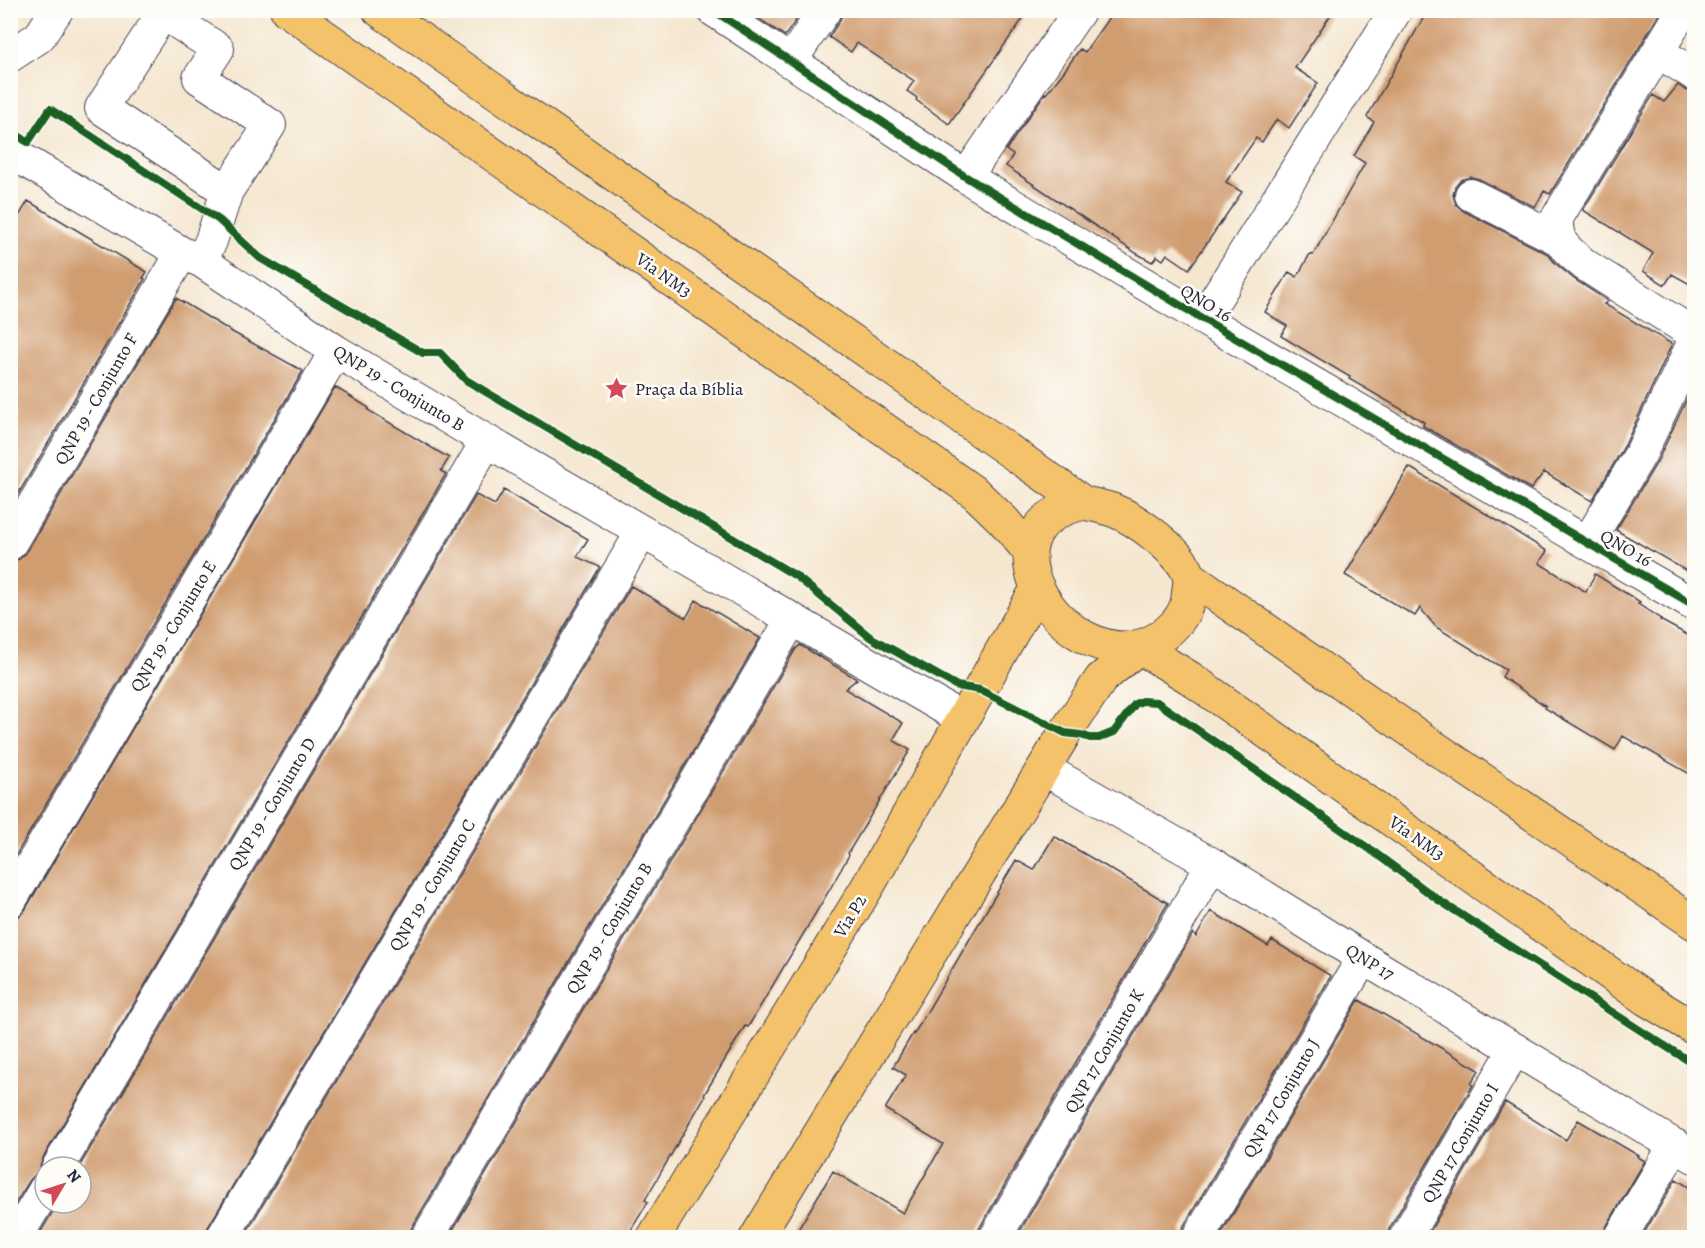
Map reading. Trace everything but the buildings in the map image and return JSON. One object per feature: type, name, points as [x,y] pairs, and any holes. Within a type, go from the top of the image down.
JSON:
[{"type":"main road","name":"Via NM3","points":[[287,10],[975,493],[1004,520],[1029,551]]},
{"type":"main road","points":[[379,10],[1084,502],[1116,512],[1154,535],[1179,557],[1190,576],[1431,745],[1695,923]]},
{"type":"main road","points":[[1084,502],[1067,506],[1057,512],[1041,526],[1033,537],[1029,551],[1037,589],[1053,612],[1079,634],[1108,647],[1139,647]]},
{"type":"main road","points":[[756,1238],[1065,733],[1101,679],[1139,647],[1157,639],[1178,621],[1187,606],[1190,576]]},
{"type":"main road","name":"Via P2","points":[[653,1238],[868,886],[1037,589]]},
{"type":"main road","name":"Via NM3","points":[[1139,647],[1190,678],[1646,999],[1695,1028]]},
{"type":"main road","points":[[1646,999],[1695,1018]]},
{"type":"street","points":[[10,56],[39,37],[57,10]]},
{"type":"street","name":"QNO 16","points":[[713,10],[966,177],[1203,319],[1695,605]]},
{"type":"street","points":[[790,62],[825,10]]},
{"type":"street","points":[[966,177],[1080,10]]},
{"type":"street","name":"QNO 16","points":[[1203,319],[1396,10]]},
{"type":"street","points":[[1683,10],[1557,218],[1557,232],[1569,252],[1585,266],[1695,334]]},
{"type":"street","name":"QNP 19 - Conjunto F","points":[[10,544],[191,257],[211,241],[227,191],[270,125],[199,78],[218,49],[163,13],[101,108],[227,191]]},
{"type":"street","points":[[1658,52],[1695,74]]},
{"type":"street","name":"QNP 19 - Conjunto B","points":[[14,162],[191,257],[336,351],[963,719]]},
{"type":"street","points":[[1471,195],[1560,240]]},
{"type":"street","name":"QNO 16","points":[[1588,542],[1641,453],[1695,341]]},
{"type":"street","name":"QNP 19 - Conjunto E","points":[[10,901],[336,351]]},
{"type":"street","name":"QNP 19 - Conjunto D","points":[[65,1155],[487,441]]},
{"type":"street","name":"QNP 19 - Conjunto C","points":[[222,1238],[642,532]]},
{"type":"street","name":"QNP 19 - Conjunto B","points":[[427,1238],[792,619]]},
{"type":"street","name":"QNP 17","points":[[1044,769],[1212,864],[1363,958],[1685,1151]]},
{"type":"street","name":"QNP 17 Conjunto K","points":[[995,1238],[1212,864]]},
{"type":"street","name":"QNP 17 Conjunto J","points":[[1198,1238],[1363,958]]},
{"type":"street","name":"QNP 17 Conjunto I","points":[[1405,1238],[1515,1049]]},
{"type":"street","points":[[1620,1238],[1685,1151]]},
{"type":"street","points":[[16,1238],[33,1209]]},
{"type":"cycle path","points":[[713,10],[966,177],[1203,319],[1694,605]]},
{"type":"cycle path","points":[[10,131],[28,142],[50,109],[219,220],[260,258],[423,353],[440,353],[466,380],[796,576],[870,637],[957,686],[980,690],[1065,733],[1090,738],[1099,738],[1114,732],[1135,704],[1142,701],[1157,702],[1371,850],[1440,901],[1694,1064]]},
{"type":"place","name":"Praça da Bíblia","points":[[617,389]]}]
